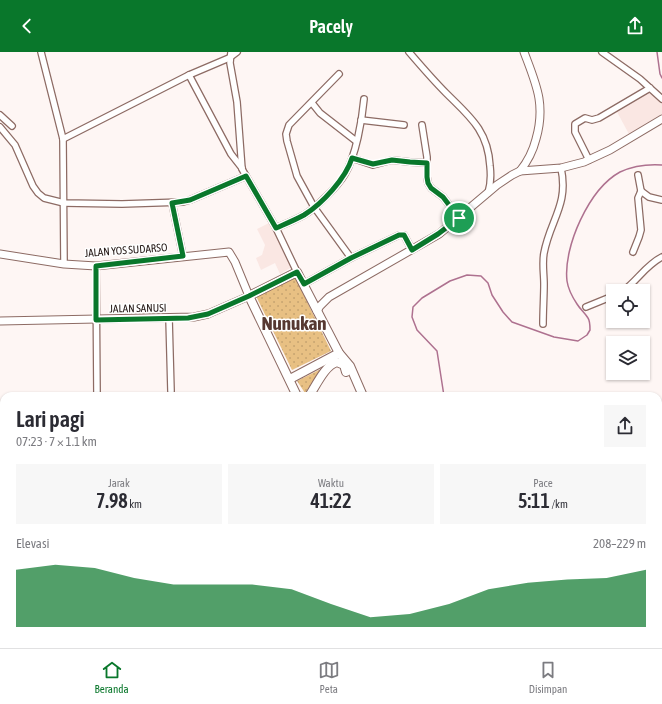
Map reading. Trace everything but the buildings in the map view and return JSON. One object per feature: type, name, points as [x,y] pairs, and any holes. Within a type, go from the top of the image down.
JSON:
[{"type":"main road","points":[[295,392],[249,296],[297,272],[339,353],[350,366],[361,392]]},
{"type":"main road","points":[[290,379],[339,353]]},
{"type":"main road","points":[[312,392],[329,366],[337,362],[344,365],[356,392]]},
{"type":"street","points":[[41,52],[64,139],[64,264]]},
{"type":"street","points":[[64,139],[188,75],[238,52]]},
{"type":"street","points":[[409,52],[430,77],[462,108],[486,140],[490,155],[491,174],[488,193]]},
{"type":"street","points":[[318,311],[320,306],[329,297],[438,234],[488,193],[504,181],[520,172],[526,165],[533,150],[540,126],[541,107],[536,86],[524,52]]},
{"type":"street","points":[[602,52],[640,79],[662,98]]},
{"type":"street","points":[[230,55],[237,102],[242,168]]},
{"type":"street","points":[[339,74],[289,125],[286,134],[295,171],[314,206],[351,258]]},
{"type":"street","points":[[188,75],[231,154],[242,168],[276,228],[297,272]]},
{"type":"street","points":[[589,160],[575,132],[575,124],[585,118],[592,120],[599,118],[650,88]]},
{"type":"street","points":[[276,228],[305,214],[336,186],[345,175],[352,158],[362,120],[364,99]]},
{"type":"street","points":[[312,103],[320,113],[356,141]]},
{"type":"street","points":[[0,115],[12,126]]},
{"type":"street","points":[[520,172],[574,166],[622,143],[662,119]]},
{"type":"street","points":[[362,120],[404,125]]},
{"type":"street","points":[[422,125],[428,183],[431,188],[443,197],[459,218]]},
{"type":"street","points":[[0,127],[15,145],[33,186],[38,193],[44,198],[64,203],[172,203],[190,200],[246,176]]},
{"type":"street","points":[[352,158],[373,164],[392,160],[427,163]]},
{"type":"street","points":[[543,324],[543,260],[548,238],[563,197],[561,168]]},
{"type":"street","points":[[633,252],[641,230],[638,198],[641,191],[638,175]]},
{"type":"street","points":[[641,191],[649,197],[662,200]]},
{"type":"street","points":[[172,203],[183,256]]},
{"type":"street","points":[[304,284],[351,258],[399,235],[404,235],[412,250]]},
{"type":"street","name":"JALAN YOS SUDARSO","points":[[0,254],[64,264],[96,266],[229,252],[236,262],[249,296]]},
{"type":"street","points":[[631,284],[647,267],[662,257]]},
{"type":"street","points":[[96,266],[97,392]]},
{"type":"street","name":"JALAN SANUSI","points":[[0,321],[96,320],[201,316],[249,296]]},
{"type":"street","points":[[313,301],[329,297]]},
{"type":"street","points":[[586,307],[606,299]]},
{"type":"street","points":[[169,318],[171,391]]},
{"type":"shaded area","points":[[651,90],[662,101],[662,117],[630,136],[616,110]]},
{"type":"shaded area","points":[[269,223],[292,267],[280,274],[275,263],[261,270],[256,258],[262,255],[265,245],[257,229]]},
{"type":"shaded area","points":[[295,277],[331,351],[292,370],[256,296]]},
{"type":"shaded area","points":[[325,367],[306,392],[297,381]]},
{"type":"waterway","points":[[657,52],[660,74],[662,78]]},
{"type":"waterway","points":[[443,392],[437,351],[417,330],[412,317],[413,307],[422,298],[450,281],[467,275],[481,276],[488,283],[492,295],[503,312],[512,322],[554,337],[578,341],[587,335],[590,330],[590,324],[588,318],[572,296],[567,281],[567,267],[569,252],[580,220],[598,191],[620,172],[640,166],[662,165]]},
{"type":"district","name":"Nunukan","points":[[294,323]]},
{"type":"route","points":[[352,158],[373,164],[392,160],[427,163],[428,183],[431,188],[443,197],[459,218],[438,234],[412,250],[404,235],[399,235],[351,258],[304,284],[297,272],[249,296],[201,316],[188,318],[96,320],[96,266],[183,256],[172,203],[190,200],[246,176],[276,228],[305,214],[336,186],[345,175],[352,158]]}]
